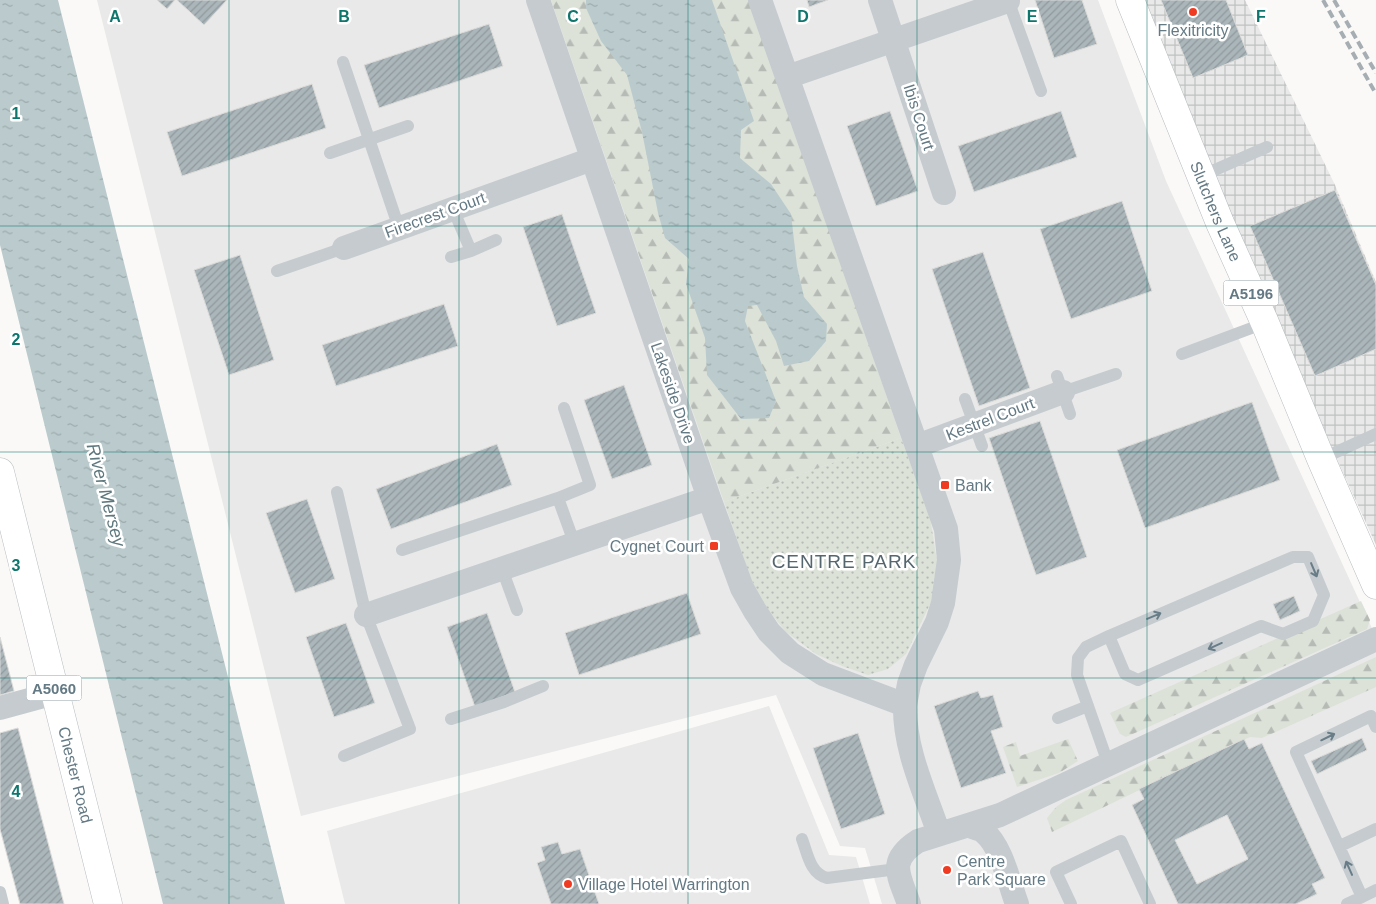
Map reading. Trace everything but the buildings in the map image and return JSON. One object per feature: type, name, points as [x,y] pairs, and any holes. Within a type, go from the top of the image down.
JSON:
[{"type":"highway","name":"Slutchers Lane","points":[[1130,0],[1201,176],[1376,584]]},
{"type":"highway","name":"Chester Road","points":[[0,472],[108,904]]},
{"type":"street","name":"Lakeside Drive","points":[[538,0],[709,498],[742,588],[755,611],[776,639],[790,653],[823,674],[904,705]]},
{"type":"street","points":[[760,0],[946,529],[949,560],[943,603],[937,622],[916,665],[904,705],[904,724],[908,743],[939,834]]},
{"type":"street","name":"Ibis Court","points":[[880,0],[944,193]]},
{"type":"street","points":[[787,77],[1008,1]]},
{"type":"street","name":"Firecrest Court","points":[[344,248],[592,159]]},
{"type":"street","name":"Kestrel Court","points":[[917,446],[978,436],[1063,394]]},
{"type":"street","points":[[366,615],[709,498]]},
{"type":"street","points":[[909,904],[897,869],[900,856],[918,841],[1000,815],[1376,639]]},
{"type":"street","points":[[0,708],[55,693]]},
{"type":"street","points":[[1000,856],[1011,826],[1022,813],[1047,792]]},
{"type":"street","points":[[970,826],[984,831],[993,842],[1000,856],[1016,904]]},
{"type":"lane","points":[[1008,1],[1041,91]]},
{"type":"lane","points":[[343,62],[399,228]]},
{"type":"lane","points":[[330,153],[408,126]]},
{"type":"lane","points":[[1201,176],[1267,147]]},
{"type":"lane","points":[[453,209],[471,251]]},
{"type":"lane","points":[[451,257],[496,240]]},
{"type":"lane","name":"Firecrest Court","points":[[277,271],[344,248]]},
{"type":"lane","points":[[1182,354],[1265,323]]},
{"type":"lane","points":[[1063,394],[1116,374]]},
{"type":"lane","points":[[965,399],[978,436]]},
{"type":"lane","points":[[402,550],[558,498],[590,485],[564,408]]},
{"type":"lane","points":[[1321,459],[1376,434]]},
{"type":"lane","points":[[337,492],[366,615],[410,729],[344,756]]},
{"type":"lane","points":[[558,498],[575,544]]},
{"type":"lane","points":[[1108,763],[1077,675],[1078,658],[1086,647],[1110,636],[1293,557],[1308,557],[1324,594],[1313,622],[1284,634],[1261,626],[1138,680],[1125,674],[1110,636]]},
{"type":"lane","points":[[502,569],[517,610]]},
{"type":"lane","points":[[451,719],[504,702],[543,686]]},
{"type":"lane","points":[[1058,718],[1088,706]]},
{"type":"lane","points":[[1362,897],[1296,752],[1371,716],[1376,727]]},
{"type":"lane","points":[[1340,846],[1376,829]]},
{"type":"lane","points":[[802,840],[813,869],[819,876],[827,878],[897,869]]},
{"type":"lane","points":[[1071,904],[1056,872],[1121,841],[1150,904]]},
{"type":"lane","points":[[1347,904],[1376,890]]},
{"type":"lane","points":[[0,892],[3,904]]},
{"type":"shaded area","name":"CENTRE PARK","points":[[97,0],[1098,0],[1166,181],[1376,637],[1376,904],[882,904],[865,848],[840,846],[776,695],[301,816]]},
{"type":"shaded area","points":[[1140,0],[1245,0],[1335,185],[1376,282],[1376,545],[1313,406]]},
{"type":"shaded area","points":[[769,706],[829,855],[856,857],[870,904],[345,904],[327,831]]},
{"type":"green space","points":[[551,0],[751,0],[901,438],[724,502]]},
{"type":"green space","points":[[901,438],[930,517],[938,568],[931,602],[906,654],[888,669],[868,675],[816,654],[786,632],[764,605],[751,579],[724,502]]},
{"type":"green space","points":[[1361,601],[1370,620],[1367,629],[1126,737],[1120,734],[1110,713]]},
{"type":"green space","points":[[1376,657],[1376,687],[1262,738],[1250,737],[1052,832],[1047,818],[1056,807],[1066,800]]},
{"type":"green space","points":[[1068,739],[1078,761],[1059,773],[1017,787],[1003,747],[1016,742],[1020,756]]},
{"type":"water","name":"River Mersey","points":[[0,0],[58,0],[285,904],[163,904],[0,245]]},
{"type":"water","points":[[586,0],[712,0],[754,121],[741,130],[740,158],[771,184],[791,214],[797,266],[804,297],[827,324],[826,341],[809,361],[784,366],[776,341],[757,305],[748,306],[745,321],[776,401],[769,418],[741,419],[707,375],[705,338],[686,284],[689,259],[665,238],[658,213],[642,132],[627,75],[601,41],[586,8]]},
{"type":"railway","points":[[1323,0],[1376,94]]},
{"type":"railway","points":[[1334,0],[1376,73]]},
{"type":"place","name":"Flexitricity","points":[[1193,12]]},
{"type":"place","name":"Bank","points":[[945,485]]},
{"type":"place","name":"Cygnet Court","points":[[714,546]]},
{"type":"place","name":"Centre Park Square","points":[[947,870]]},
{"type":"place","name":"Village Hotel Warrington","points":[[568,884]]},
{"type":"district","name":"CENTRE PARK","points":[[844,561]]}]
